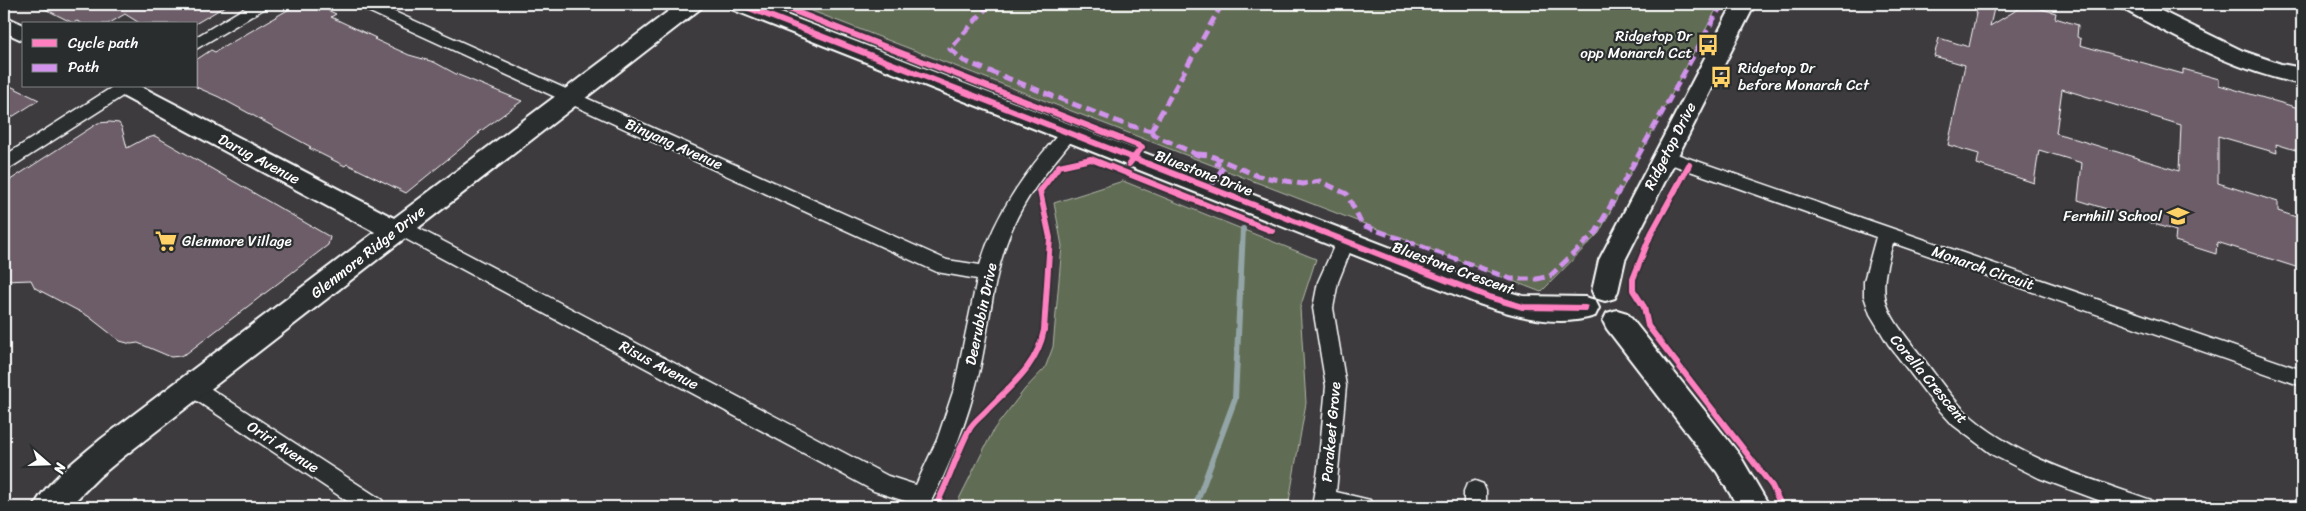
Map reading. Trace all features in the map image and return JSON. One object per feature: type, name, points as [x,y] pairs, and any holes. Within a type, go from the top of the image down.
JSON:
[{"type":"street","points":[[198,43],[262,4]]},
{"type":"street","name":"Binyang Avenue","points":[[364,4],[944,267],[986,274]]},
{"type":"street","name":"Glenmore Ridge Drive","points":[[49,507],[88,468],[692,4]]},
{"type":"street","name":"Ridgetop Drive","points":[[1605,290],[1612,260],[1744,4]]},
{"type":"street","points":[[2130,4],[2228,55],[2266,68],[2302,76]]},
{"type":"street","name":"Bluestone Drive","points":[[743,5],[1345,242]]},
{"type":"street","points":[[4,23],[22,33]]},
{"type":"street","points":[[4,164],[122,88]]},
{"type":"street","name":"Darug Avenue","points":[[126,88],[385,226],[398,229]]},
{"type":"street","name":"Deerubbin Drive","points":[[919,502],[945,446],[962,398],[974,346],[986,274],[1003,228],[1032,178],[1068,134]]},
{"type":"street","name":"Monarch Circuit","points":[[1665,156],[2302,378]]},
{"type":"street","name":"Risus Avenue","points":[[398,229],[411,233],[919,502]]},
{"type":"street","name":"Corella Crescent","points":[[1886,234],[1874,277],[1873,288],[1877,308],[1894,337],[1959,418],[1984,438],[2019,459],[2143,507]]},
{"type":"street","name":"Bluestone Crescent","points":[[1345,242],[1489,297],[1523,307],[1550,309],[1585,308]]},
{"type":"street","name":"Parakeet Grove","points":[[1324,504],[1330,469],[1336,386],[1324,308],[1328,282],[1345,242]]},
{"type":"street","points":[[1605,290],[1617,296],[1625,305],[1625,315],[1612,323],[1592,317],[1585,308],[1584,298],[1588,294],[1605,290]]},
{"type":"street","points":[[1617,321],[1728,463],[1755,507]]},
{"type":"street","name":"Oriri Avenue","points":[[192,387],[365,505]]},
{"type":"street","points":[[1324,504],[1362,507]]},
{"type":"green space","points":[[794,4],[1719,4],[1599,233],[1541,292]]},
{"type":"green space","points":[[1123,181],[1316,259],[1300,308],[1306,403],[1288,507],[955,507],[994,429],[1025,389],[1045,368],[1053,347],[1062,246],[1054,203]]},
{"type":"building","points":[[35,4],[229,4],[198,22],[138,22],[125,14],[111,22],[71,22]]},
{"type":"building","points":[[298,4],[315,4],[336,14],[331,17],[376,38],[374,39],[409,55],[434,62],[456,74],[522,101],[478,133],[480,133],[406,193],[309,148],[311,147],[219,97],[198,88],[198,59],[211,50],[215,52]]},
{"type":"building","points":[[1978,4],[1995,4],[1990,26],[2020,8],[2034,7],[2056,13],[2055,18],[2078,25],[2077,37],[2081,39],[2080,45],[2183,74],[2183,69],[2219,79],[2219,85],[2302,109],[2302,152],[2276,144],[2277,153],[2218,136],[2218,183],[2278,202],[2278,211],[2302,219],[2302,269],[2217,242],[2216,254],[2175,241],[2176,231],[2078,200],[2082,163],[2039,150],[2034,183],[1977,164],[1979,154],[1948,145],[1965,65],[1934,56],[1939,38],[1969,47]],"holes":[[[2062,89],[2181,125],[2179,171],[2056,133]]]},
{"type":"building","points":[[4,83],[39,100],[4,122]]},
{"type":"building","name":"Glenmore Village","points":[[98,123],[119,123],[127,148],[144,139],[155,136],[330,237],[328,245],[187,353],[171,357],[138,343],[131,344],[120,341],[88,316],[35,288],[31,280],[4,281],[4,184]]},
{"type":"waterway","points":[[1195,507],[1235,399],[1243,229]]},
{"type":"marked path","points":[[990,4],[950,49],[964,61],[1124,124],[1151,131]]},
{"type":"marked path","points":[[1151,131],[1222,4]]},
{"type":"marked path","points":[[1197,154],[1209,155],[1258,176],[1303,184],[1320,181],[1347,194],[1362,225],[1511,279],[1537,279],[1550,276],[1596,232],[1722,4]]},
{"type":"marked path","points":[[1151,131],[1154,135],[1202,157]]},
{"type":"marked path","points":[[1210,188],[1224,166],[1215,163]]},
{"type":"cycle path","points":[[739,4],[1489,297],[1523,307],[1550,309],[1585,308]]},
{"type":"cycle path","points":[[776,4],[1142,147],[1129,164]]},
{"type":"cycle path","points":[[935,507],[944,491],[970,428],[1023,373],[1036,357],[1041,345],[1044,330],[1050,238],[1040,191],[1059,166],[1091,159],[1272,231]]},
{"type":"cycle path","points":[[1689,165],[1648,241],[1633,279],[1633,290],[1644,307],[1648,326],[1772,486],[1782,507]]},
{"type":"place","name":"Ridgetop Dr opp Monarch Cct","points":[[1708,45]]},
{"type":"place","name":"Ridgetop Dr before Monarch Cct","points":[[1721,77]]},
{"type":"place","name":"Fernhill School","points":[[2178,216]]},
{"type":"place","name":"Glenmore Village","points":[[166,241]]}]
